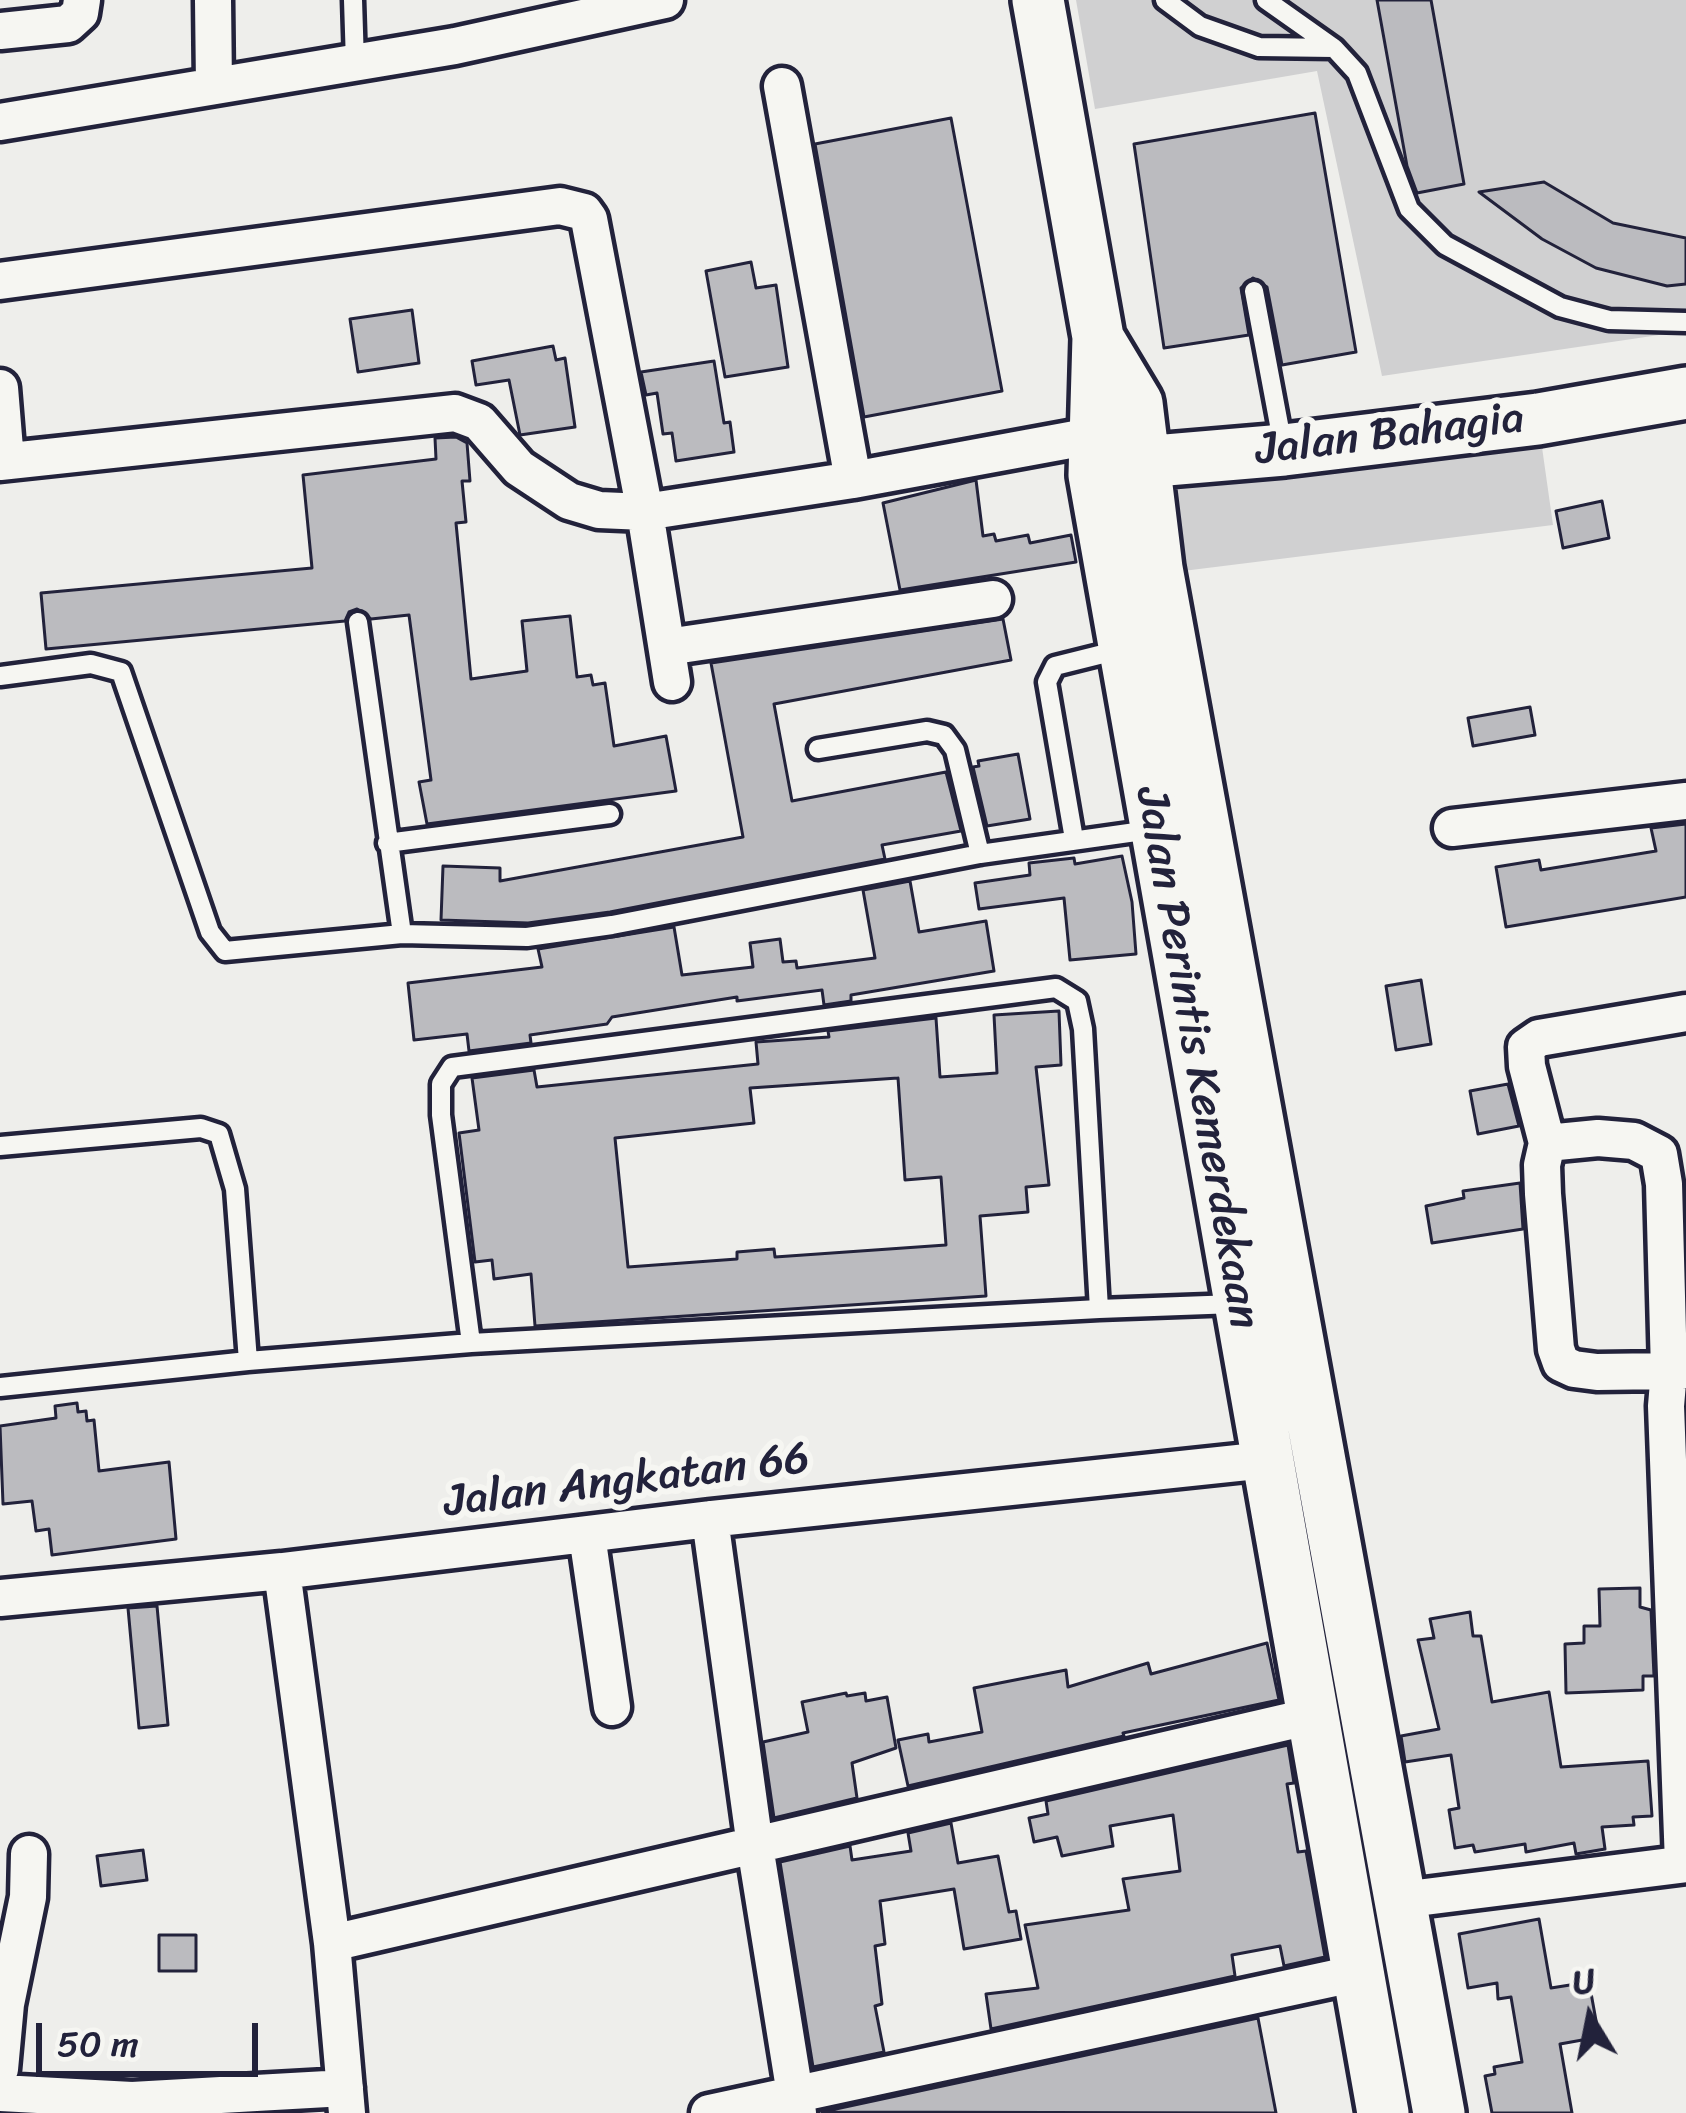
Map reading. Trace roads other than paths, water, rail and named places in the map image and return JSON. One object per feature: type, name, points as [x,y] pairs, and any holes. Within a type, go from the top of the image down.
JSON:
[{"type":"street","points":[[0,31],[68,24],[80,13],[82,0]]},
{"type":"street","points":[[213,0],[214,86]]},
{"type":"street","points":[[0,122],[454,46],[665,0]]},
{"type":"street","points":[[1038,0],[1098,337],[1137,403],[1111,457],[1157,568],[1439,2113]]},
{"type":"street","points":[[782,86],[854,481]]},
{"type":"street","points":[[0,280],[560,206],[578,210],[589,219],[669,664],[992,599]]},
{"type":"street","points":[[0,388],[3,462],[455,413],[479,422],[519,468],[569,501],[599,510],[645,512],[854,481],[1111,457]]},
{"type":"street","name":"Jalan Bahagia","points":[[1111,457],[1284,450],[1538,419],[1686,393]]},
{"type":"street","name":"Jalan Perintis Kemerdekaan","points":[[1111,457],[1124,648],[1383,2113]]},
{"type":"street","points":[[1452,828],[1686,801]]},
{"type":"street","points":[[1677,1370],[1598,1372],[1561,1363],[1543,1193],[1546,1143],[1526,1047],[1538,1038],[1686,1012]]},
{"type":"street","points":[[1400,1900],[1684,1863],[1672,1620],[1677,1370],[1664,1184],[1672,1150],[1598,1138],[1546,1143]]},
{"type":"street","name":"Jalan Angkatan 66","points":[[0,1598],[282,1571],[710,1519],[1265,1460]]},
{"type":"street","points":[[710,1519],[754,1846],[796,2103]]},
{"type":"street","points":[[586,1535],[612,1707]]},
{"type":"street","points":[[0,2093],[132,2101],[346,2100],[332,1943],[282,1571]]},
{"type":"street","points":[[332,1943],[1312,1716]]},
{"type":"street","points":[[0,2069],[28,1897],[29,1854]]},
{"type":"street","points":[[709,2113],[796,2103],[1358,1973]]},
{"type":"lane","points":[[353,0],[355,63]]},
{"type":"lane","points":[[1165,0],[1200,26],[1259,47],[1334,47]]},
{"type":"lane","points":[[1266,0],[1334,47],[1357,73],[1409,209],[1445,245],[1560,307],[1609,320],[1686,322]]},
{"type":"lane","points":[[1254,291],[1284,450]]},
{"type":"lane","points":[[358,622],[402,934]]},
{"type":"lane","points":[[1073,839],[1047,682],[1055,666],[1124,648]]},
{"type":"lane","points":[[0,676],[91,664],[121,672],[210,932],[221,949],[238,953],[402,934],[527,938],[612,926],[980,854],[1155,829]]},
{"type":"lane","points":[[818,748],[927,731],[944,735],[955,750],[980,854]]},
{"type":"lane","points":[[387,843],[610,814]]},
{"type":"lane","points":[[471,1343],[442,1115],[441,1084],[452,1067],[1056,988],[1077,1001],[1083,1029],[1100,1310]]},
{"type":"lane","points":[[0,1146],[200,1128],[219,1134],[235,1189],[248,1361]]},
{"type":"lane","points":[[0,1387],[471,1343],[1239,1304]]}]
